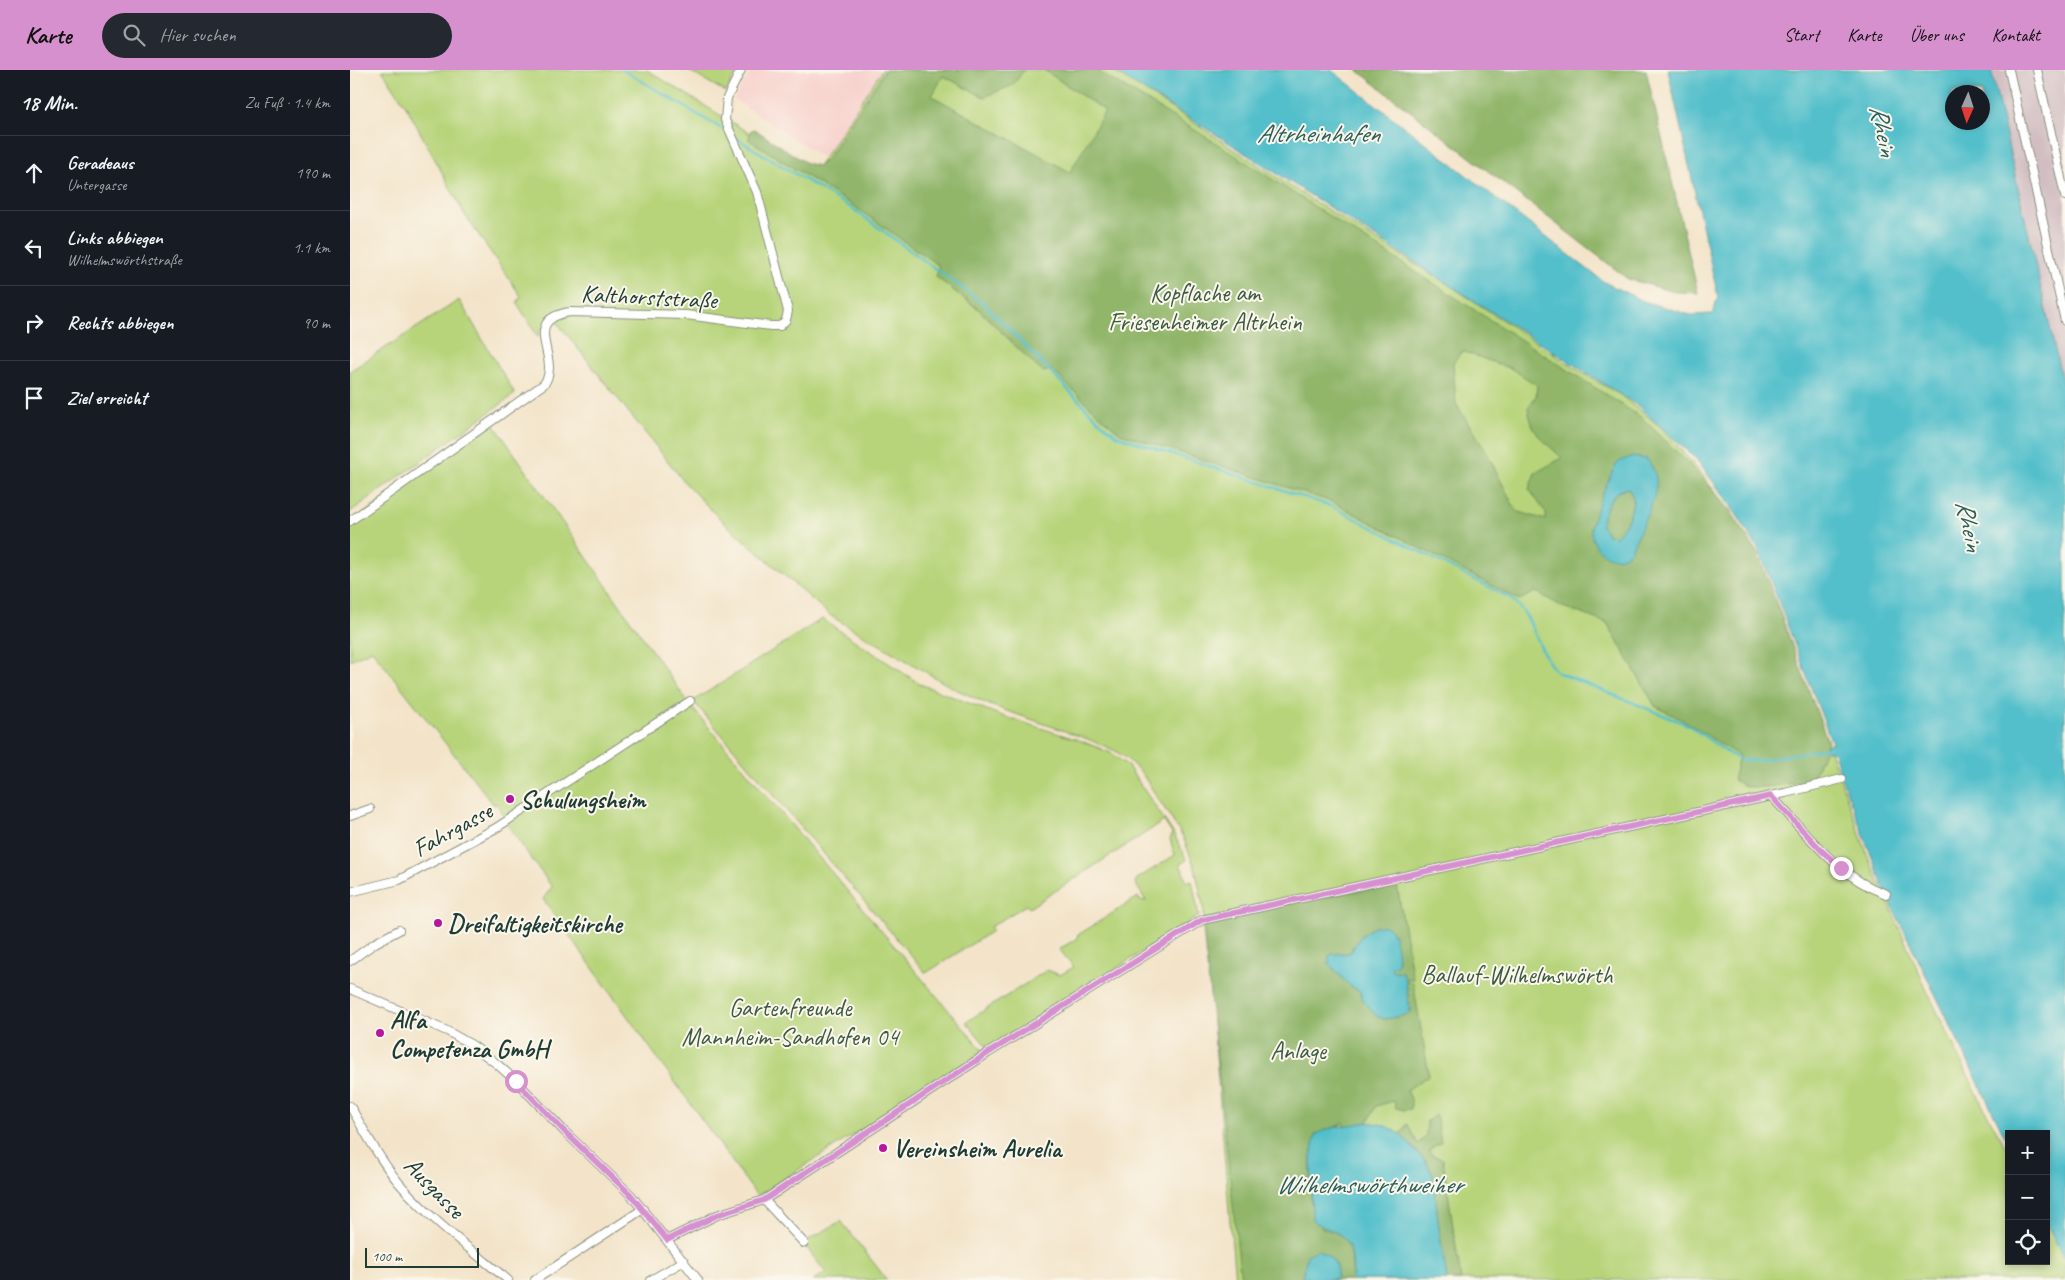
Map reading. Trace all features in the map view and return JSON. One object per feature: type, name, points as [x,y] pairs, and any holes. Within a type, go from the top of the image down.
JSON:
[{"type":"street","name":"Kalthorststraße","points":[[350,521],[544,384],[551,372],[543,336],[544,330],[550,319],[559,314],[570,312],[686,316],[771,326],[780,326],[786,320],[788,311],[757,192],[725,120],[727,98],[741,70]]},
{"type":"street","points":[[2009,70],[2065,321]]},
{"type":"street","points":[[2037,70],[2065,196]]},
{"type":"street","name":"Fahrgasse","points":[[350,892],[399,880],[496,828],[690,701]]},
{"type":"street","points":[[667,1240],[717,1215],[764,1200],[988,1053],[1202,920],[1842,779]]},
{"type":"street","points":[[1771,796],[1821,850],[1841,868],[1861,884],[1886,894]]},
{"type":"street","points":[[350,816],[370,809]]},
{"type":"street","points":[[350,961],[375,943],[399,930]]},
{"type":"street","points":[[350,989],[447,1031],[472,1045],[497,1064],[631,1195],[698,1280]]},
{"type":"street","name":"Ausgasse","points":[[350,1106],[376,1151],[399,1183],[438,1222],[508,1280]]},
{"type":"street","points":[[764,1200],[804,1243]]},
{"type":"street","points":[[535,1280],[642,1209]]},
{"type":"street","points":[[651,1280],[684,1261]]},
{"type":"shaded area","points":[[752,70],[885,70],[826,160],[734,99]]},
{"type":"shaded area","points":[[1991,70],[2065,70],[2065,393],[2009,149]]},
{"type":"green space","name":"Ballauf-Wilhelmswörth","points":[[382,70],[647,70],[814,173],[882,70],[1113,70],[1310,199],[1449,285],[1578,370],[1620,395],[1661,427],[1701,473],[1732,515],[1755,555],[1779,610],[1869,859],[1928,993],[1985,1110],[2005,1146],[2005,1265],[2050,1265],[2050,1230],[2065,1260],[2065,1280],[1235,1280],[1203,905],[1195,868],[1183,837],[1141,772],[1114,750],[990,705],[951,687],[831,616],[720,519],[686,484],[552,316],[542,326],[538,337],[517,303],[521,296],[465,215],[406,106]]},
{"type":"green space","points":[[687,70],[738,70],[726,92]]},
{"type":"green space","name":"Kopflache am Friesenheimer Altrhein","points":[[885,70],[1024,70],[1013,85],[984,97],[943,76],[932,96],[1070,172],[1105,111],[1044,70],[1096,70],[1216,143],[1642,418],[1689,464],[1728,507],[1758,554],[1828,742],[1812,780],[1768,787],[1747,787],[1733,780],[1739,756],[1688,723],[1655,706],[1607,623],[1563,607],[1536,592],[1519,600],[1332,502],[1120,433],[1052,370],[1042,372],[978,309],[936,277],[939,266],[852,205],[749,140],[750,131],[754,129],[806,163],[818,166],[826,160]],"holes":[[[1462,351],[1512,369],[1537,385],[1536,396],[1528,408],[1530,418],[1539,436],[1562,458],[1535,473],[1529,489],[1546,513],[1546,520],[1516,511],[1484,447],[1456,404],[1453,363]],[[1631,457],[1647,459],[1617,559],[1591,528]]]},
{"type":"green space","points":[[1357,70],[1646,70],[1698,293],[1675,292],[1628,279]]},
{"type":"green space","points":[[459,300],[515,394],[350,512],[350,371]]},
{"type":"green space","name":"Gartenfreunde Mannheim-Sandhofen 04","points":[[493,423],[689,704],[984,1052],[757,1196],[543,899],[552,887],[508,826],[505,816],[496,803],[494,805],[372,650],[350,660],[350,523]]},
{"type":"green space","points":[[1628,488],[1633,499],[1630,514],[1616,536],[1608,535],[1601,525],[1609,502],[1617,493]]},
{"type":"green space","points":[[822,619],[920,684],[1002,716],[1079,740],[1111,753],[1127,765],[1172,831],[1187,860],[1180,864],[1187,882],[1192,880],[1199,916],[989,1049],[966,1022],[1047,970],[1060,975],[1074,967],[1059,949],[1138,897],[1139,900],[1146,901],[1135,883],[1137,879],[1175,855],[1170,839],[1172,834],[1164,821],[1029,908],[1026,905],[990,927],[992,931],[926,973],[693,701]]},
{"type":"green space","name":"Anlage","points":[[1397,885],[1413,979],[1405,978],[1402,972],[1391,971],[1398,958],[1396,949],[1353,946],[1350,953],[1337,953],[1329,964],[1350,986],[1360,991],[1363,1000],[1376,1016],[1385,1019],[1410,1011],[1406,981],[1413,982],[1429,1075],[1407,1090],[1411,1099],[1411,1109],[1396,1108],[1394,1101],[1376,1106],[1368,1122],[1345,1126],[1344,1122],[1315,1135],[1311,1157],[1311,1203],[1322,1228],[1341,1235],[1348,1244],[1351,1255],[1352,1278],[1351,1280],[1332,1280],[1337,1277],[1302,1277],[1308,1280],[1241,1280],[1202,920],[1269,905]]},
{"type":"green space","points":[[1436,1115],[1441,1142],[1429,1150],[1432,1155],[1443,1159],[1461,1280],[1447,1280],[1433,1175],[1426,1161],[1400,1134],[1407,1124],[1418,1144],[1426,1135],[1427,1121]]},
{"type":"green space","points":[[841,1221],[887,1280],[813,1280],[826,1273],[803,1243]]},
{"type":"water","points":[[1111,70],[1331,70],[1604,282],[1643,301],[1691,315],[1712,314],[1718,297],[1668,70],[1991,70],[2065,393],[2065,1260],[2050,1230],[2050,1130],[2005,1130],[2005,1137],[1886,894],[1842,779],[1834,752],[1826,750],[1825,746],[1832,743],[1759,550],[1729,503],[1696,459],[1638,406],[1223,139]]},
{"type":"water","points":[[1631,457],[1647,459],[1651,465],[1656,480],[1655,494],[1631,550],[1625,556],[1611,557],[1604,554],[1594,543],[1591,536],[1592,523],[1614,468],[1620,462]],"holes":[[[1628,488],[1633,499],[1628,519],[1619,533],[1615,536],[1608,535],[1601,525],[1609,502],[1617,493]]]},
{"type":"water","points":[[1375,926],[1387,927],[1393,933],[1398,963],[1396,966],[1392,966],[1391,970],[1402,972],[1405,978],[1410,1011],[1406,1015],[1385,1019],[1376,1016],[1363,1000],[1360,991],[1350,986],[1329,964],[1329,956],[1332,954],[1350,953],[1361,936]]},
{"type":"water","name":"Wilhelmswörthweiher","points":[[1368,1122],[1384,1125],[1400,1134],[1426,1162],[1433,1175],[1447,1280],[1351,1280],[1352,1256],[1344,1239],[1334,1231],[1312,1220],[1311,1157],[1315,1135],[1334,1128]]},
{"type":"water","points":[[1318,1250],[1333,1260],[1337,1278],[1310,1279],[1302,1277],[1307,1255]]},
{"type":"waterway","points":[[623,70],[727,132]]},
{"type":"waterway","points":[[736,138],[850,207],[983,303],[1098,420],[1118,436],[1331,506],[1510,598],[1526,616],[1546,657],[1559,673],[1688,725],[1741,760],[1758,761],[1827,748]]},
{"type":"place","name":"Schulungsheim","points":[[510,799]]},
{"type":"place","name":"Dreifaltigkeitskirche","points":[[438,923]]},
{"type":"place","name":"Alfa Competenza GmbH","points":[[380,1033]]},
{"type":"place","name":"Vereinsheim Aurelia","points":[[883,1148]]},
{"type":"route","points":[[516,1081],[565,1132],[631,1195],[667,1240],[717,1215],[764,1200],[988,1053],[1202,920],[1771,796],[1821,850],[1841,868]]},
{"type":"water label","name":"Rhein","points":[[1884,130]]},
{"type":"water label","name":"Altrheinhafen","points":[[1318,133]]},
{"type":"water label","name":"Rhein","points":[[1970,525]]}]
